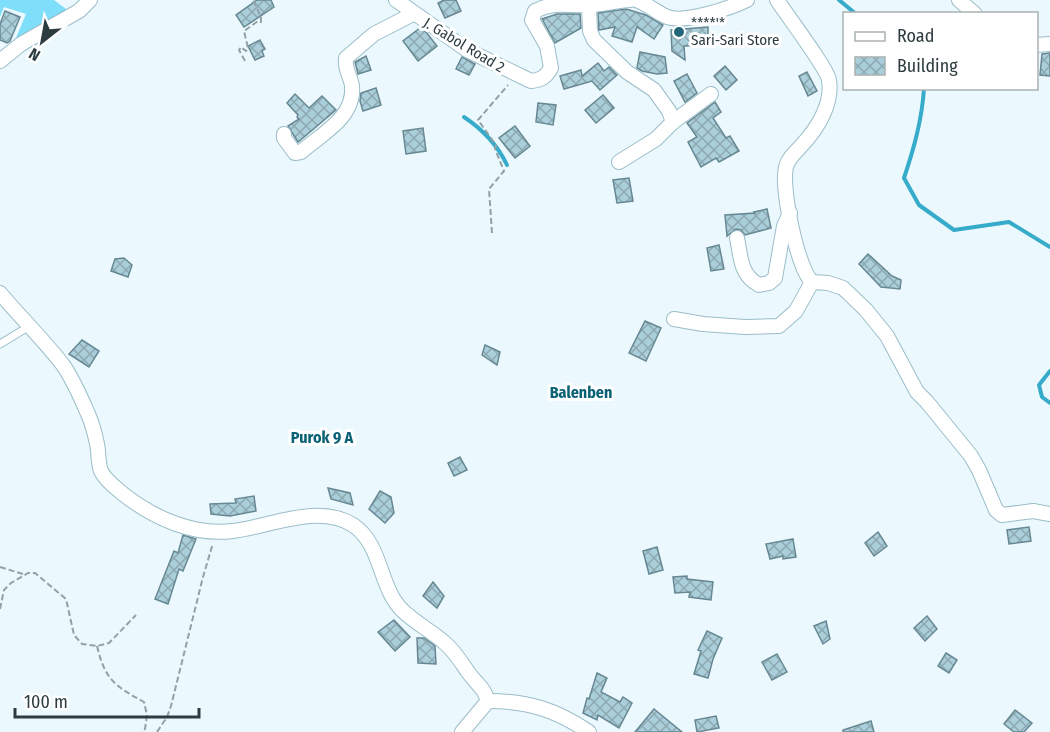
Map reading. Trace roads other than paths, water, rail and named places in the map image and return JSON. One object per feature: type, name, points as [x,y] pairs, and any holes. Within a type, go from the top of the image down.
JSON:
[{"type":"street","points":[[0,61],[21,44],[79,11],[90,0]]},
{"type":"street","name":"J. Gabol Road 2","points":[[396,0],[467,50],[531,81],[546,75],[551,68],[546,46],[532,20],[535,11],[550,2],[589,6],[630,0]]},
{"type":"street","points":[[636,0],[666,17],[677,18],[729,9],[747,0]]},
{"type":"street","points":[[777,0],[829,77],[829,99],[816,130],[791,157],[786,168],[786,191],[798,256],[812,282]]},
{"type":"street","points":[[959,0],[973,12]]},
{"type":"street","points":[[589,6],[590,31],[594,40],[627,72],[654,90],[669,111],[673,122]]},
{"type":"street","points":[[285,134],[284,138],[295,153],[301,152],[334,125],[346,113],[350,102],[352,85],[345,64],[346,58],[374,34],[413,14]]},
{"type":"street","points":[[619,162],[656,139],[673,122],[711,94]]},
{"type":"street","points":[[737,238],[742,266],[748,278],[759,285],[768,283],[775,278],[782,235],[790,213]]},
{"type":"street","points":[[674,318],[703,324],[745,327],[779,326],[796,311],[812,282]]},
{"type":"street","points":[[812,282],[828,282],[843,288],[867,310],[887,336],[917,392],[970,456],[979,470],[996,510],[1002,514],[1034,511],[1050,514]]},
{"type":"street","points":[[0,293],[63,366],[88,415],[97,443],[101,471],[109,482],[135,502],[168,522],[189,528],[234,531],[298,518],[320,517],[339,519],[353,525],[364,536],[373,551],[386,587],[401,609],[447,645],[459,658],[468,673],[484,689],[488,702]]},
{"type":"street","points":[[462,732],[488,702],[504,701],[541,707],[555,712],[590,732]]},
{"type":"lane","points":[[0,344],[28,327]]},
{"type":"waterway","points":[[839,0],[854,12]]},
{"type":"waterway","points":[[924,90],[917,134],[904,178],[919,205],[954,230],[1009,222],[1050,247]]},
{"type":"waterway","points":[[464,117],[489,138],[507,165]]},
{"type":"waterway","points":[[1050,371],[1039,385],[1042,397],[1050,403]]},
{"type":"place","name":"****'* Sari-Sari Store","points":[[679,32]]},
{"type":"district","name":"Balenben","points":[[581,392]]},
{"type":"district","name":"Purok 9 A","points":[[322,437]]}]
